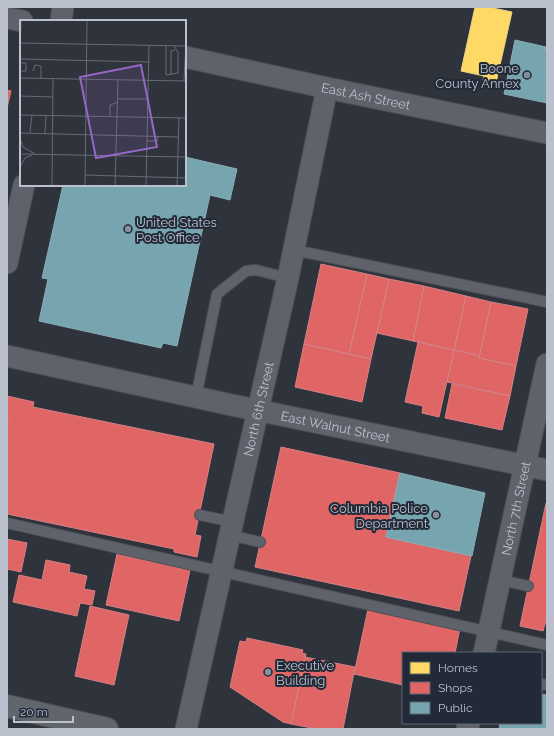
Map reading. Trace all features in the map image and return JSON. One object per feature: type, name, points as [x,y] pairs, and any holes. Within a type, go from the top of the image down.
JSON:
[{"type":"main road","points":[[7,706],[107,729]]},
{"type":"street","points":[[60,20],[63,7]]},
{"type":"street","points":[[7,18],[20,21]]},
{"type":"street","name":"East Ash Street","points":[[186,57],[547,133]]},
{"type":"street","name":"North 6th Street","points":[[186,729],[288,278],[327,88]]},
{"type":"street","points":[[7,263],[24,186]]},
{"type":"street","name":"East Walnut Street","points":[[7,356],[547,470]]},
{"type":"street","name":"North 7th Street","points":[[484,652],[547,364]]},
{"type":"lane","points":[[294,250],[547,302]]},
{"type":"lane","points":[[196,397],[217,294],[246,271],[256,270],[288,278]]},
{"type":"lane","points":[[200,515],[260,542]]},
{"type":"lane","points":[[7,523],[547,645]]},
{"type":"lane","points":[[500,580],[528,586]]},
{"type":"building: Homes","points":[[475,7],[488,7],[512,12],[496,83],[483,80],[484,76],[461,71]]},
{"type":"building: Shops","points":[[7,90],[11,91],[7,108]]},
{"type":"building: Shops","points":[[321,264],[367,274],[349,354],[304,344]]},
{"type":"building: Shops","points":[[367,274],[389,279],[371,359],[349,354]]},
{"type":"building: Shops","points":[[389,279],[424,286],[413,341],[377,333]]},
{"type":"building: Shops","points":[[424,286],[466,296],[454,350],[413,341]]},
{"type":"building: Shops","points":[[466,296],[491,302],[479,358],[477,355],[454,350]]},
{"type":"building: Shops","points":[[491,302],[528,309],[516,366],[479,358]]},
{"type":"building: Shops","points":[[418,342],[454,350],[439,417],[422,413],[423,406],[405,402]]},
{"type":"building: Shops","points":[[304,344],[371,359],[362,402],[295,387]]},
{"type":"building: Shops","points":[[454,350],[477,355],[479,358],[516,366],[510,396],[447,382]]},
{"type":"building: Shops","points":[[452,384],[510,396],[502,430],[445,418]]},
{"type":"building: Shops","points":[[7,396],[34,402],[33,407],[214,444],[195,535],[201,536],[197,557],[174,552],[174,549],[7,514],[7,428],[9,419],[7,418]]},
{"type":"building: Shops","points":[[281,447],[400,473],[386,537],[471,556],[459,611],[255,567]]},
{"type":"building: Shops","points":[[546,503],[547,617],[543,631],[520,626]]},
{"type":"building: Shops","points":[[7,539],[27,543],[21,572],[7,569]]},
{"type":"building: Shops","points":[[117,554],[190,570],[179,621],[106,605]]},
{"type":"building: Shops","points":[[46,560],[70,565],[69,572],[87,576],[84,589],[95,591],[92,605],[80,603],[77,616],[13,602],[19,575],[42,580]]},
{"type":"building: Shops","points":[[90,606],[129,615],[114,685],[75,676]]},
{"type":"building: Shops","points":[[368,609],[460,628],[455,652],[402,652],[402,685],[354,674]]},
{"type":"building: Shops","name":"Executive Building","points":[[247,638],[303,650],[302,653],[306,654],[291,724],[283,722],[230,687],[240,641],[246,642]]},
{"type":"building: Shops","points":[[305,657],[355,667],[343,729],[317,729],[291,724]]},
{"type":"building: Public","name":"Boone County Annex","points":[[515,40],[546,47],[547,103],[504,94]]},
{"type":"building: Public","name":"United States Post Office","points":[[186,157],[237,169],[230,200],[210,195],[177,346],[163,343],[161,348],[39,321],[48,279],[42,278],[63,186],[186,186]]},
{"type":"building: Public","name":"Columbia Police Department","points":[[400,473],[485,493],[472,556],[386,537]]},
{"type":"building: Public","points":[[542,694],[547,695],[547,729],[499,729],[500,724],[542,724]]},
{"type":"place","name":"Boone County Annex","points":[[527,75]]},
{"type":"place","name":"United States Post Office","points":[[128,229]]},
{"type":"place","name":"Columbia Police Department","points":[[436,515]]},
{"type":"place","name":"Executive Building","points":[[268,672]]}]
